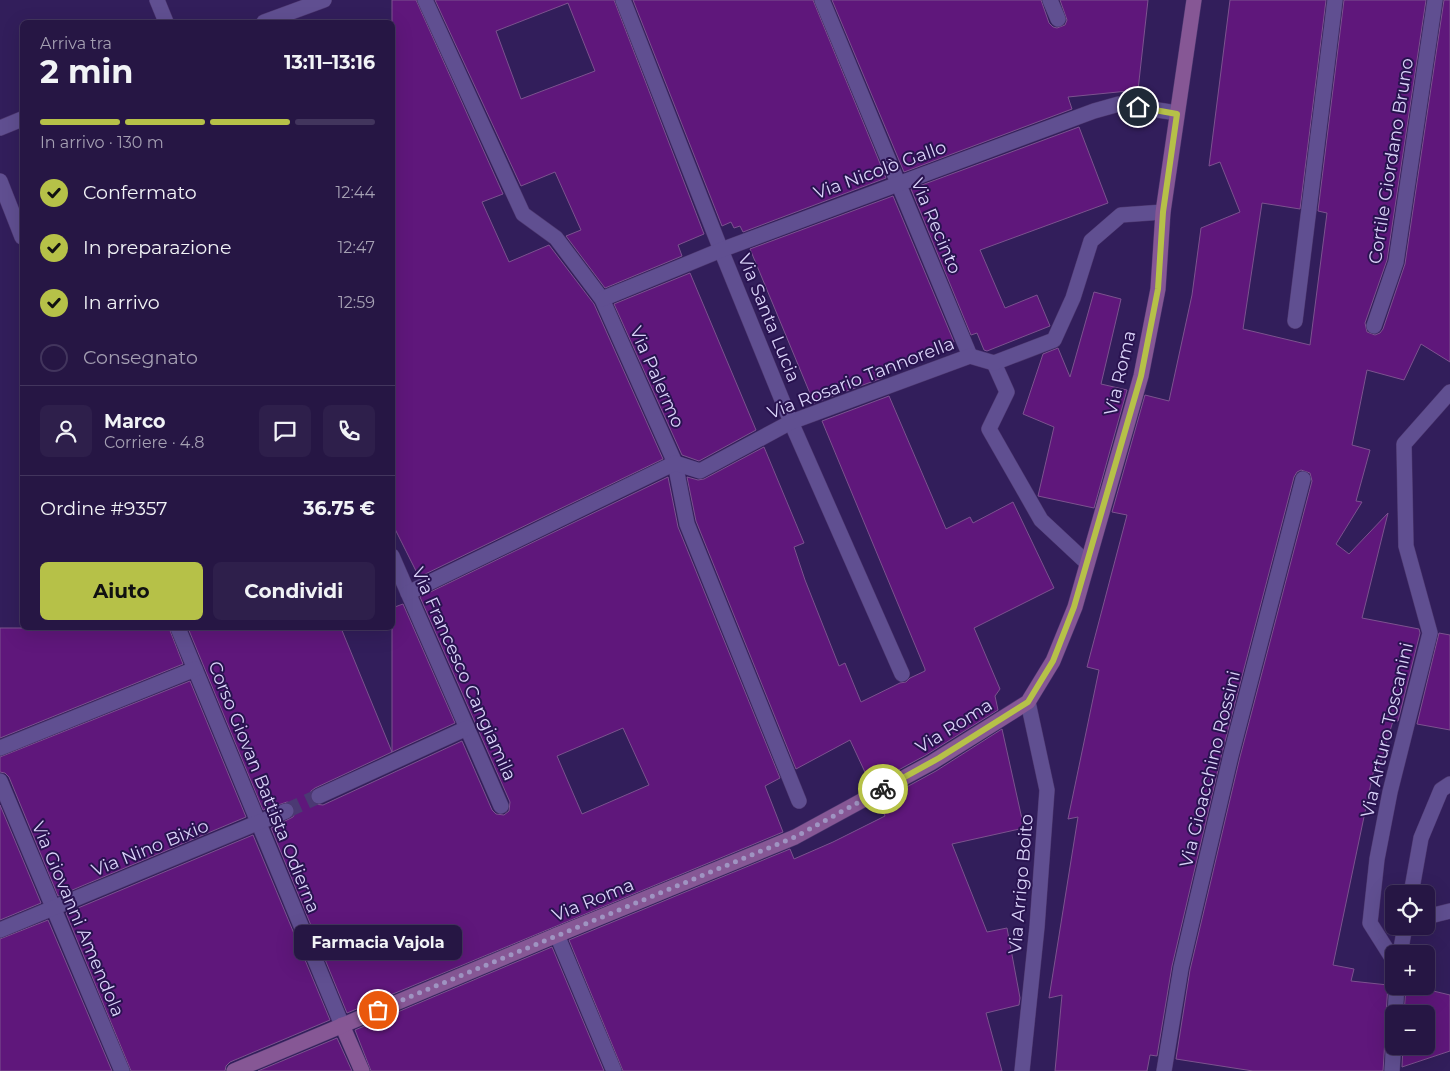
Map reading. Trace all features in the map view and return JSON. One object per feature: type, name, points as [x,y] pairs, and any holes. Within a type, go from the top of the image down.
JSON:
[{"type":"main road","name":"Via Roma","points":[[234,1071],[557,934],[795,837],[931,763],[1028,702],[1053,661],[1074,607],[1141,376],[1158,289],[1163,212],[1194,0]]},
{"type":"main road","name":"Corso Giovan Battista Odierna","points":[[342,1025],[362,1071]]},
{"type":"street","points":[[157,0],[165,20]]},
{"type":"street","points":[[269,20],[324,0]]},
{"type":"street","name":"Via Palermo","points":[[424,0],[523,214],[556,238],[602,299],[675,463],[687,524],[800,801]]},
{"type":"street","name":"Via Santa Lucia","points":[[623,0],[791,422],[902,674]]},
{"type":"street","name":"Via Recinto","points":[[822,0],[970,356]]},
{"type":"street","points":[[1050,0],[1058,20]]},
{"type":"street","points":[[1295,320],[1336,0]]},
{"type":"street","name":"Cortile Giordano Bruno","points":[[1374,326],[1396,262],[1435,0]]},
{"type":"street","name":"Via Nicolò Gallo","points":[[602,299],[721,250],[1094,111],[1119,104],[1177,114]]},
{"type":"street","points":[[0,128],[20,120]]},
{"type":"street","points":[[0,181],[20,232]]},
{"type":"street","points":[[1087,563],[1042,520],[989,429],[1006,392],[994,363],[1054,340],[1073,298],[1091,241],[1121,215],[1163,212]]},
{"type":"street","name":"Via Rosario Tannorella","points":[[675,463],[700,471],[791,422],[970,356],[994,363]]},
{"type":"street","name":"Via Arturo Toscanini","points":[[1385,947],[1370,923],[1377,859],[1390,792],[1430,633],[1406,546],[1404,444],[1450,392]]},
{"type":"street","points":[[408,592],[675,463]]},
{"type":"street","name":"Via Gioacchino Rossini","points":[[1166,1071],[1181,968],[1231,755],[1303,478]]},
{"type":"street","name":"Via Francesco Cangiamila","points":[[395,563],[501,806]]},
{"type":"street","name":"Corso Giovan Battista Odierna","points":[[179,630],[342,1025]]},
{"type":"street","points":[[0,748],[195,669]]},
{"type":"street","name":"Via Arrigo Boito","points":[[1022,1071],[1037,927],[1047,790],[1028,702]]},
{"type":"street","points":[[319,796],[468,728]]},
{"type":"street","name":"Via Giovanni Amendola","points":[[0,781],[122,1071]]},
{"type":"street","points":[[1413,885],[1421,838],[1441,790],[1450,784]]},
{"type":"street","name":"Via Nino Bixio","points":[[0,930],[286,811]]},
{"type":"street","points":[[1435,915],[1450,911]]},
{"type":"street","points":[[557,934],[614,1071]]},
{"type":"street","points":[[1392,1071],[1393,1055]]},
{"type":"building","points":[[392,0],[416,0],[503,194],[482,202],[509,262],[549,245],[594,304],[663,459],[419,577],[395,529],[395,20],[392,20]]},
{"type":"building","points":[[435,0],[614,0],[704,234],[678,245],[682,256],[605,288],[566,236],[581,230],[555,172],[521,186]],"holes":[[[568,3],[595,71],[521,99],[496,31]]]},
{"type":"building","points":[[633,0],[813,0],[886,178],[743,232],[740,226],[734,228],[731,222],[722,226]]},
{"type":"building","points":[[832,0],[1041,0],[1049,23],[1057,28],[1065,25],[1067,20],[1060,0],[1148,0],[1138,90],[1068,97],[1072,109],[904,172]]},
{"type":"building","points":[[1230,0],[1326,0],[1300,209],[1262,203],[1243,329],[1310,345],[1327,213],[1318,211],[1344,0],[1426,0],[1387,260],[1365,323],[1367,332],[1375,335],[1380,333],[1405,264],[1444,0],[1450,0],[1450,362],[1421,344],[1404,380],[1367,370],[1352,445],[1370,450],[1356,501],[1362,502],[1336,544],[1349,554],[1388,513],[1362,618],[1419,629],[1420,633],[1398,721],[1393,721],[1378,771],[1374,769],[1333,965],[1354,969],[1351,981],[1385,985],[1385,995],[1387,995],[1387,1005],[1385,1005],[1383,1071],[1253,1071],[1176,1059],[1190,970],[1240,757],[1312,481],[1310,473],[1301,470],[1294,477],[1222,753],[1172,966],[1157,1056],[1150,1055],[1147,1071],[1055,1071],[1062,995],[1049,998],[1078,817],[1068,819],[1099,670],[1087,667],[1127,515],[1112,512],[1145,395],[1169,401],[1192,295],[1201,228],[1240,212],[1220,162],[1209,166]]},
{"type":"building","points":[[1079,127],[1108,203],[980,250],[1005,308],[1037,295],[1050,326],[987,351],[984,350],[977,333],[971,335],[911,189]]},
{"type":"building","points":[[893,196],[954,342],[879,372],[882,378],[814,403],[750,249]]},
{"type":"building","points":[[690,273],[756,430],[699,461],[682,455],[614,304]]},
{"type":"building","points":[[1094,292],[1121,299],[1101,384],[1127,390],[1094,508],[1038,496],[1054,427],[1023,414],[1043,354],[1058,348],[1070,377]]},
{"type":"building","points":[[889,396],[946,529],[970,517],[973,523],[1013,502],[1054,588],[974,628],[1000,689],[995,696],[998,710],[926,755],[871,785],[850,740],[796,769],[696,521],[687,477],[698,480],[704,479],[764,447],[804,543],[794,547],[805,580],[839,666],[845,663],[861,702],[900,683],[906,682],[925,671],[925,669],[822,421]]},
{"type":"building","points":[[668,477],[678,527],[780,778],[765,786],[783,832],[347,1013],[271,828],[293,817],[295,808],[291,803],[287,802],[263,810],[189,630],[342,630],[392,752],[315,788],[311,791],[310,796],[314,804],[323,805],[462,741],[492,810],[496,814],[504,815],[509,811],[510,802],[420,597]],"holes":[[[623,728],[649,785],[582,814],[557,756]]]},
{"type":"building","points":[[403,604],[455,723],[392,752],[392,630],[395,630],[395,607]]},
{"type":"building","points":[[0,628],[20,628],[20,630],[170,630],[183,664],[0,738]]},
{"type":"building","points":[[1439,633],[1450,635],[1450,730],[1417,724]]},
{"type":"building","points":[[190,681],[246,817],[58,896],[9,777],[5,773],[0,772],[0,757]]},
{"type":"building","points":[[1002,729],[1024,828],[952,844],[987,932],[1007,928],[1020,998],[1019,1005],[986,1013],[1002,1071],[623,1071],[569,940],[790,849],[794,859],[833,842],[885,816],[879,802],[936,771]]},
{"type":"building","points":[[0,805],[41,903],[0,920]]},
{"type":"building","points":[[253,835],[330,1020],[230,1062],[226,1066],[225,1071],[131,1071],[66,913]]},
{"type":"building","points":[[48,920],[112,1071],[0,1071],[0,939]]},
{"type":"building","points":[[552,947],[604,1071],[371,1071],[355,1030]]},
{"type":"building","points":[[1435,991],[1450,995],[1450,1051],[1402,1067],[1403,1055],[1435,1055],[1435,1005],[1405,1005],[1405,995],[1435,995]]},
{"type":"building","points":[[337,1038],[352,1071],[258,1071]]},
{"type":"tunnel","points":[[286,811],[319,796]]},
{"type":"way so far","points":[[378,1010],[557,934],[795,837],[883,789]]},
{"type":"place","name":"Farmacia Vajola","points":[[378,1010]]},
{"type":"route","points":[[883,789],[939,758],[1028,702],[1053,661],[1074,607],[1141,376],[1158,289],[1163,212],[1177,114],[1138,107]]}]
